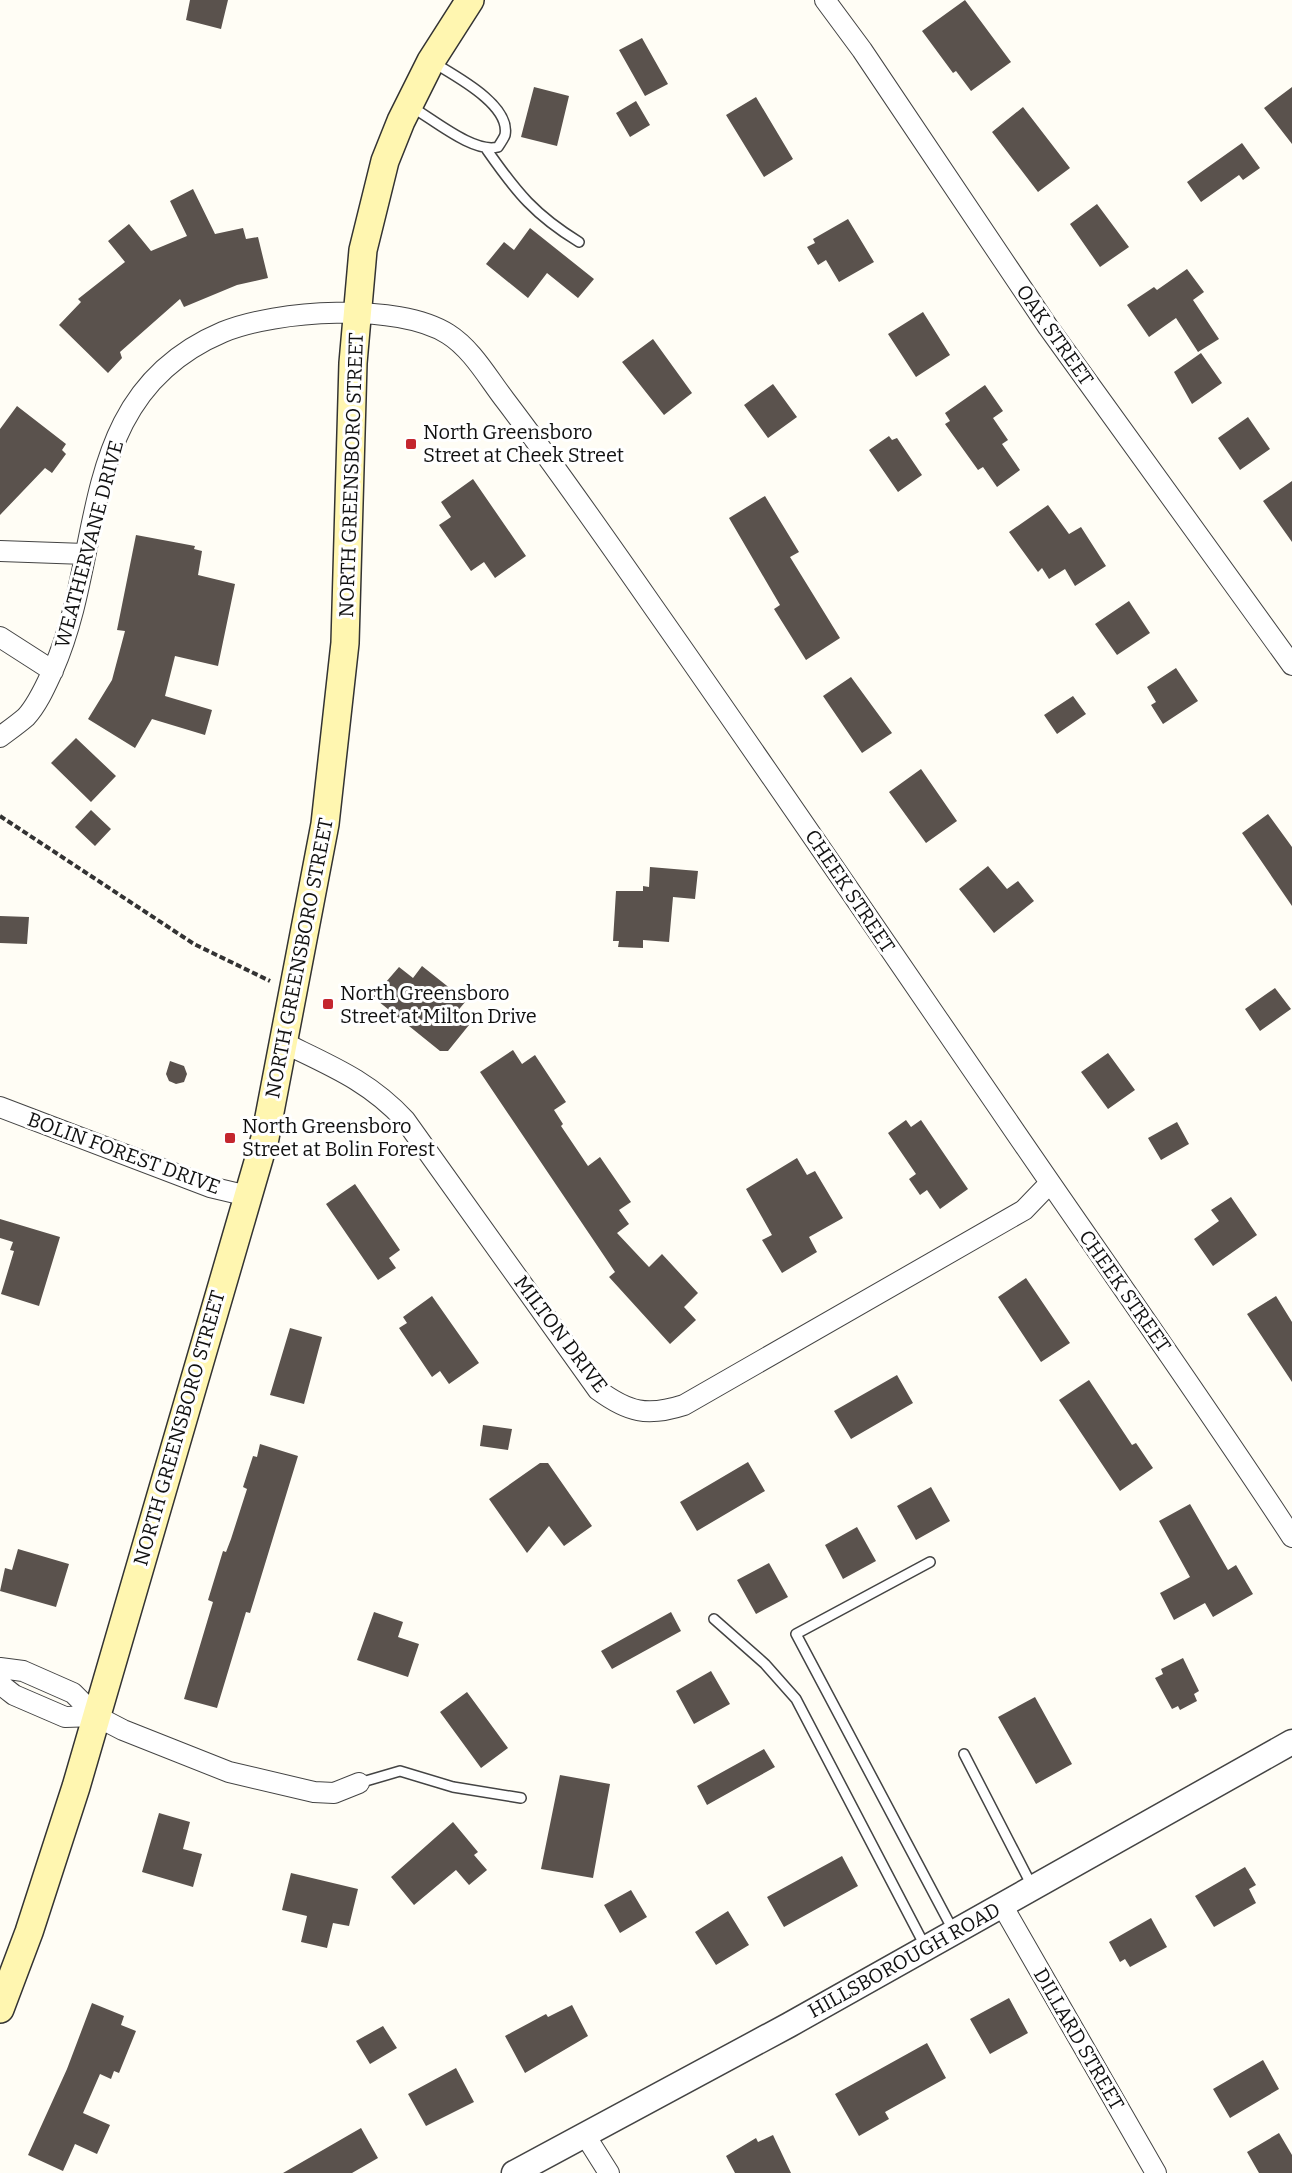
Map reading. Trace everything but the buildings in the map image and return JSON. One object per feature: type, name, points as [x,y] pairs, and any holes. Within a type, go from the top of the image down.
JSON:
[{"type":"main road","name":"NORTH GREENSBORO STREET","points":[[0,2009],[29,1932],[96,1716],[265,1138],[295,993],[325,824],[345,643],[356,313],[363,250],[385,161],[408,105],[431,61],[470,0]]},
{"type":"street","name":"OAK STREET","points":[[825,0],[862,50],[1048,327],[1292,666]]},
{"type":"street","name":"WEATHERVANE DRIVE","points":[[0,737],[27,716],[53,671],[64,645],[115,437],[140,396],[173,361],[223,332],[267,320],[324,313],[356,313]]},
{"type":"street","name":"CHEEK STREET","points":[[356,313],[418,321],[436,327],[454,337],[471,355],[546,454],[745,738],[1292,1537]]},
{"type":"street","points":[[0,551],[85,554]]},
{"type":"street","points":[[0,637],[53,671]]},
{"type":"street","name":"MILTON DRIVE","points":[[284,1043],[358,1079],[384,1097],[405,1120],[598,1390],[618,1405],[638,1412],[664,1412],[684,1405],[1024,1210],[1050,1183]]},
{"type":"street","name":"BOLIN FOREST DRIVE","points":[[0,1107],[210,1187],[248,1196]]},
{"type":"street","points":[[0,1668],[23,1671],[73,1693],[96,1716],[145,1740],[229,1772],[314,1792],[334,1793],[359,1783]]},
{"type":"street","points":[[0,1684],[15,1695],[65,1717],[96,1716]]},
{"type":"street","name":"HILLSBOROUGH ROAD","points":[[514,2173],[926,1948],[1292,1742]]},
{"type":"street","name":"DILLARD STREET","points":[[1002,1905],[1156,2173]]},
{"type":"street","points":[[585,2135],[609,2173]]},
{"type":"lane","points":[[408,105],[475,146],[488,150],[498,147],[505,134],[503,117],[493,103],[431,61]]},
{"type":"lane","points":[[488,150],[519,195],[548,223],[579,242]]},
{"type":"lane","points":[[930,1562],[796,1634],[954,1932]]},
{"type":"lane","points":[[714,1619],[765,1664],[796,1699],[926,1948]]},
{"type":"lane","points":[[964,1754],[1033,1888]]},
{"type":"lane","points":[[359,1783],[400,1772],[453,1786],[521,1798]]},
{"type":"path","points":[[0,816],[194,944],[295,993]]},
{"type":"place","name":"North Greensboro Street at Cheek Street","points":[[411,444]]},
{"type":"place","name":"North Greensboro Street at Milton Drive","points":[[328,1004]]},
{"type":"place","name":"North Greensboro Street at Bolin Forest","points":[[230,1138]]}]
